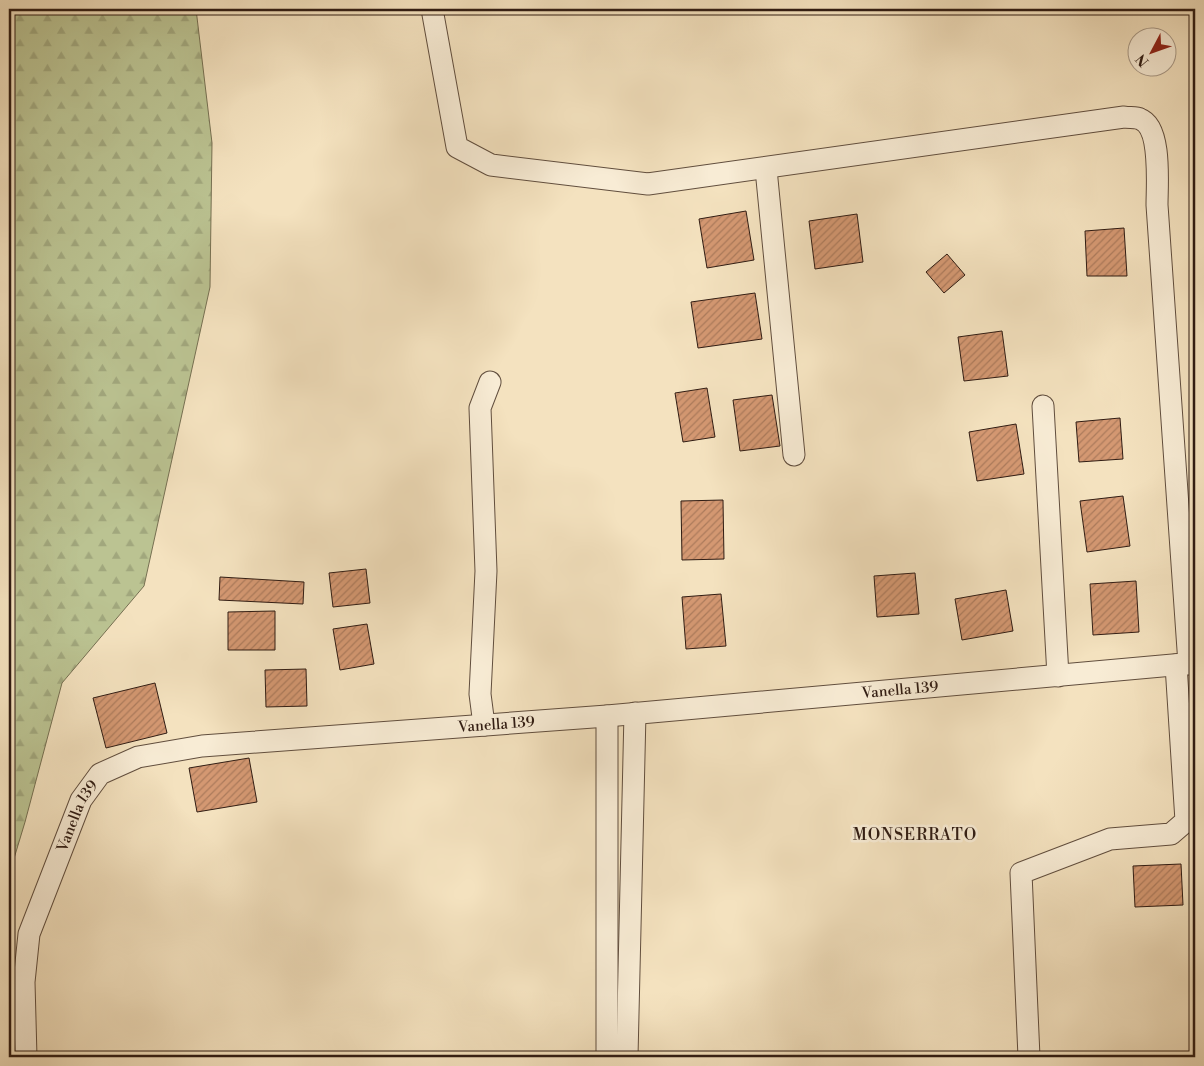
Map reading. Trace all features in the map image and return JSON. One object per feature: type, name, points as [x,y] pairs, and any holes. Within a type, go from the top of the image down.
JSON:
[{"type":"street","points":[[432,9],[457,147],[491,165],[648,184],[766,169],[1124,117],[1140,119],[1150,128],[1155,140],[1158,215],[1187,664],[1191,826],[1170,834],[1110,839],[1021,873],[1029,1057]]},
{"type":"street","points":[[766,169],[794,455]]},
{"type":"street","points":[[484,725],[480,694],[486,571],[480,408],[490,382]]},
{"type":"street","points":[[1042,406],[1058,676]]},
{"type":"street","name":"Vanella 139","points":[[26,1057],[24,982],[29,934],[81,800],[100,774],[138,757],[202,746],[607,716],[1187,664]]},
{"type":"street","points":[[627,1057],[635,713]]},
{"type":"street","points":[[607,716],[607,1057]]},
{"type":"green space","points":[[9,9],[196,9],[212,143],[210,287],[144,586],[62,683],[9,875]]},
{"type":"building","points":[[746,211],[754,260],[707,268],[699,219]]},
{"type":"building","points":[[857,214],[863,262],[815,269],[809,221]]},
{"type":"building","points":[[1124,228],[1127,276],[1087,276],[1085,231]]},
{"type":"building","points":[[947,254],[965,275],[944,293],[926,272]]},
{"type":"building","points":[[755,293],[762,339],[698,348],[691,302]]},
{"type":"building","points":[[1002,331],[1008,376],[964,381],[958,337]]},
{"type":"building","points":[[707,388],[715,437],[683,442],[675,393]]},
{"type":"building","points":[[772,395],[780,446],[740,451],[733,400]]},
{"type":"building","points":[[1120,418],[1123,459],[1079,462],[1076,422]]},
{"type":"building","points":[[1016,424],[1024,474],[977,481],[969,432]]},
{"type":"building","points":[[1123,496],[1130,546],[1087,552],[1080,501]]},
{"type":"building","points":[[723,500],[724,559],[682,560],[681,501]]},
{"type":"building","points":[[366,569],[370,603],[333,607],[329,573]]},
{"type":"building","points":[[915,573],[919,614],[877,617],[874,576]]},
{"type":"building","points":[[220,577],[304,582],[303,604],[219,600]]},
{"type":"building","points":[[1136,581],[1139,632],[1093,635],[1090,584]]},
{"type":"building","points":[[1006,590],[1013,631],[962,640],[955,599]]},
{"type":"building","points":[[721,594],[726,646],[686,649],[682,597]]},
{"type":"building","points":[[275,611],[275,650],[228,650],[228,612]]},
{"type":"building","points":[[367,624],[374,664],[340,670],[333,629]]},
{"type":"building","points":[[306,669],[307,706],[266,707],[265,670]]},
{"type":"building","points":[[155,683],[167,733],[106,748],[93,698]]},
{"type":"building","points":[[249,758],[257,802],[197,812],[189,768]]},
{"type":"building","points":[[1181,864],[1183,905],[1135,907],[1133,866]]},
{"type":"district","name":"MONSERRATO","points":[[915,834]]}]
